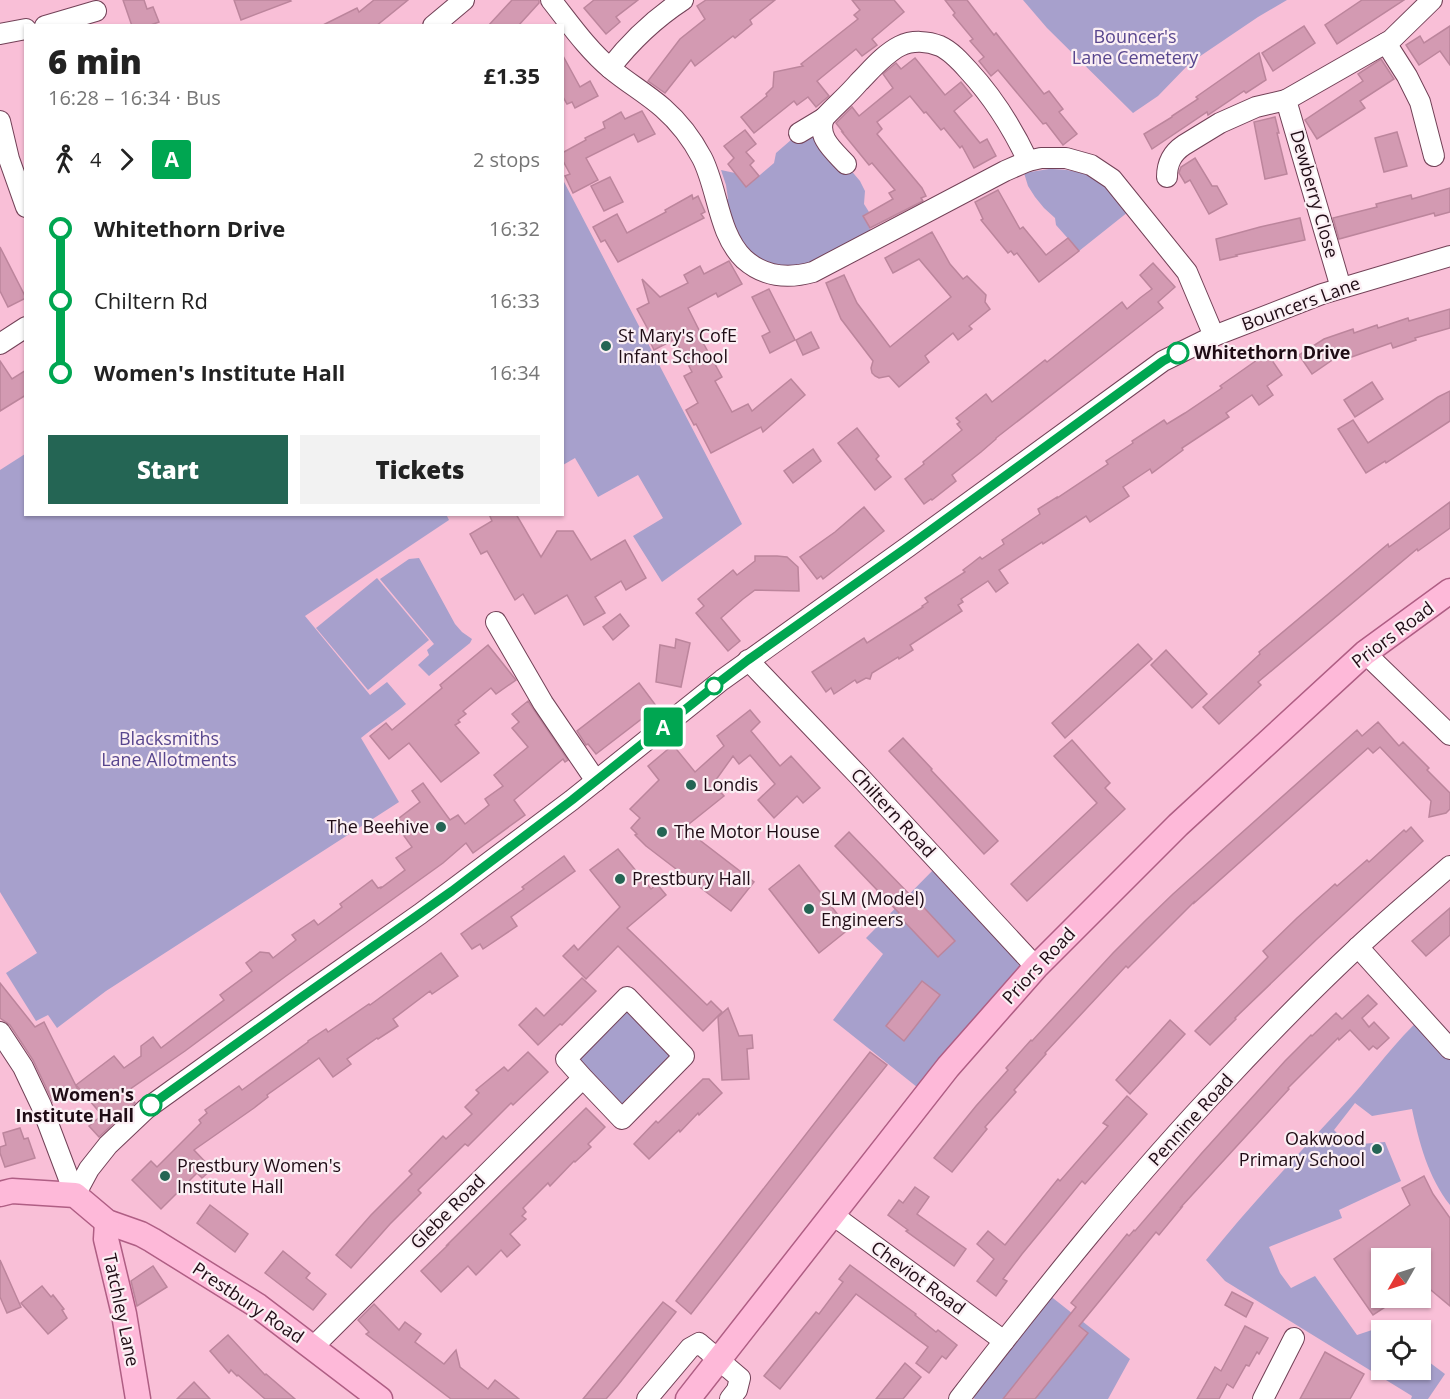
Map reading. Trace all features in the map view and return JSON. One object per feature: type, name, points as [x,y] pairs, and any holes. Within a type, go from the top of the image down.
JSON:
[{"type":"main road","name":"Priors Road","points":[[688,1399],[948,1067],[1036,967],[1178,825],[1365,653],[1450,591]]},
{"type":"main road","points":[[0,1194],[12,1191],[75,1195],[107,1222]]},
{"type":"main road","name":"Prestbury Road","points":[[107,1222],[141,1234],[258,1306],[381,1399]]},
{"type":"main road","name":"Tatchley Lane","points":[[107,1222],[106,1239],[124,1314],[138,1399]]},
{"type":"street","points":[[435,24],[464,0]]},
{"type":"street","points":[[551,0],[577,33],[610,68],[662,107],[683,129],[693,142],[711,178],[726,230],[736,251],[765,272],[789,276],[813,272],[1005,171],[1041,158],[1066,158],[1091,165],[1112,179],[1187,272],[1214,336]]},
{"type":"street","points":[[610,68],[623,51],[652,22],[683,0]]},
{"type":"street","points":[[1167,177],[1170,159],[1178,149],[1220,123],[1256,107],[1286,99],[1386,43],[1432,0]]},
{"type":"street","points":[[52,24],[96,11]]},
{"type":"street","points":[[0,34],[24,29]]},
{"type":"street","points":[[799,133],[824,118],[869,72],[895,50],[909,43],[929,42],[950,52],[981,84],[1008,121],[1028,161]]},
{"type":"street","points":[[1386,43],[1420,102],[1434,156]]},
{"type":"street","name":"Dewberry Close","points":[[1286,99],[1341,288]]},
{"type":"street","points":[[824,118],[821,124],[823,135],[846,164]]},
{"type":"street","points":[[0,121],[9,159],[24,201]]},
{"type":"street","name":"Bouncers Lane","points":[[75,1195],[89,1169],[108,1145],[155,1102],[420,914],[596,781],[748,660],[1163,361],[1214,336],[1278,310],[1341,288],[1450,256]]},
{"type":"street","points":[[0,344],[24,328]]},
{"type":"street","points":[[496,622],[543,703],[596,781]]},
{"type":"street","points":[[1365,653],[1450,735]]},
{"type":"street","name":"Chiltern Road","points":[[748,660],[1036,967]]},
{"type":"street","name":"Pennine Road","points":[[958,1399],[1091,1234],[1173,1137],[1242,1063],[1358,947],[1450,866]]},
{"type":"street","points":[[1358,947],[1450,1048]]},
{"type":"street","points":[[627,997],[684,1056],[622,1119],[583,1078],[566,1059],[627,997]]},
{"type":"street","points":[[0,1032],[23,1067],[41,1105],[75,1195]]},
{"type":"street","name":"Glebe Road","points":[[313,1347],[583,1078]]},
{"type":"street","name":"Cheviot Road","points":[[832,1215],[1004,1341]]},
{"type":"street","points":[[1263,1399],[1294,1338]]},
{"type":"street","points":[[647,1399],[690,1348],[699,1343],[740,1377],[737,1390],[730,1399]]},
{"type":"green space","name":"Bouncer's Lane Cemetery","points":[[1023,0],[1287,0],[1190,63],[1158,96],[1133,113],[1047,28]]},
{"type":"green space","points":[[824,118],[826,141],[860,181],[865,191],[864,204],[869,212],[863,216],[871,231],[813,272],[754,266],[717,201],[728,199],[721,170],[735,173],[746,187],[774,163],[776,153],[799,133]]},
{"type":"green space","points":[[1049,169],[1072,171],[1094,178],[1110,189],[1128,212],[1079,251],[1056,225],[1055,218],[1044,208],[1028,186],[1024,173]]},
{"type":"green space","points":[[564,182],[742,524],[662,582],[633,536],[663,518],[638,475],[598,497],[575,458],[564,464]]},
{"type":"green space","name":"Blacksmiths Lane Allotments","points":[[24,455],[24,516],[447,516],[449,520],[305,616],[370,695],[387,682],[406,704],[361,738],[399,802],[106,991],[57,1028],[48,1015],[36,1021],[6,973],[37,953],[0,892],[0,470]]},
{"type":"green space","points":[[419,558],[455,624],[472,639],[429,676],[418,665],[429,655],[427,650],[434,644],[380,579],[409,559]]},
{"type":"green space","points":[[377,578],[429,640],[368,690],[316,628]]},
{"type":"green space","points":[[940,863],[1036,967],[927,1095],[833,1020],[883,954],[866,938]],"holes":[[[916,899],[955,941],[938,956]],[[922,981],[939,995],[887,1026]]]},
{"type":"green space","points":[[627,997],[684,1056],[622,1119],[566,1059]]},
{"type":"green space","points":[[1422,1017],[1450,1049],[1450,1205],[1430,1171],[1412,1109],[1372,1116],[1355,1103],[1334,1130],[1349,1145],[1385,1142],[1401,1181],[1339,1210],[1342,1218],[1269,1247],[1280,1273],[1291,1288],[1315,1276],[1357,1335],[1371,1330],[1371,1371],[1225,1281],[1206,1260],[1259,1197],[1352,1096]]},
{"type":"green space","points":[[1044,1291],[1130,1359],[1108,1399],[1035,1399],[1087,1333],[1003,1399],[975,1399],[965,1391]]},
{"type":"green space","points":[[1431,1364],[1445,1374],[1428,1399],[1411,1399],[1412,1396],[1386,1380],[1431,1380]]},
{"type":"building","points":[[123,0],[144,0],[147,9],[153,7],[159,22],[154,24],[131,24]]},
{"type":"building","points":[[234,0],[290,0],[291,1],[241,20]]},
{"type":"building","points":[[374,0],[408,0],[378,24],[325,24],[357,8],[359,12]]},
{"type":"building","points":[[512,0],[539,0],[539,3],[520,24],[490,24]]},
{"type":"building","points":[[594,0],[638,0],[616,17],[620,22],[606,34],[584,8]]},
{"type":"building","points":[[706,0],[775,0],[750,20],[752,24],[735,38],[733,36],[695,66],[691,60],[665,93],[648,81],[680,39],[705,19],[697,6]]},
{"type":"building","points":[[852,0],[894,0],[904,12],[872,39],[877,45],[862,56],[856,49],[817,81],[829,96],[816,107],[808,97],[797,105],[794,101],[754,133],[741,117],[767,96],[766,94],[773,87],[774,72],[803,66],[801,64],[858,19],[854,15],[860,10]]},
{"type":"building","points":[[945,0],[967,0],[1044,94],[1049,91],[1063,109],[1059,112],[1077,134],[1063,145],[998,70],[991,76],[979,61],[984,57],[970,41],[973,39],[953,15],[955,13]]},
{"type":"building","points":[[1362,0],[1404,0],[1337,44],[1325,25]]},
{"type":"building","points":[[1304,26],[1315,43],[1273,71],[1262,53]]},
{"type":"building","points":[[1450,26],[1450,65],[1440,51],[1419,65],[1406,45],[1420,36],[1424,43]]},
{"type":"building","points":[[1259,53],[1266,80],[1246,93],[1244,91],[1208,115],[1207,112],[1152,149],[1144,134],[1198,99],[1196,97]]},
{"type":"building","points":[[564,58],[580,87],[590,81],[598,96],[575,108],[572,102],[567,104],[564,99]]},
{"type":"building","points":[[915,58],[945,95],[961,82],[972,96],[954,111],[980,143],[987,139],[996,156],[974,168],[962,146],[960,148],[944,128],[941,130],[910,96],[877,122],[882,129],[877,134],[922,188],[926,196],[921,198],[923,201],[870,228],[863,216],[893,199],[889,193],[895,190],[872,163],[869,165],[836,123],[852,107],[859,116],[893,88],[883,74],[896,63],[901,69]]},
{"type":"building","points":[[1381,59],[1394,79],[1360,101],[1365,108],[1317,139],[1305,120],[1363,81],[1358,74]]},
{"type":"building","points":[[642,111],[655,134],[638,142],[634,134],[586,158],[598,180],[573,193],[565,176],[570,174],[564,163],[564,152],[605,128],[603,122],[621,112],[625,119]]},
{"type":"building","points":[[1275,117],[1287,174],[1265,179],[1254,122]]},
{"type":"building","points":[[745,130],[756,144],[746,152],[754,161],[750,165],[759,176],[746,187],[728,164],[734,158],[724,146]]},
{"type":"building","points":[[1397,132],[1407,166],[1384,172],[1375,138]]},
{"type":"building","points":[[1195,158],[1212,186],[1217,186],[1227,204],[1209,214],[1190,180],[1185,183],[1179,173],[1181,167]]},
{"type":"building","points":[[610,177],[623,202],[604,211],[591,186]]},
{"type":"building","points":[[1450,188],[1450,212],[1435,216],[1434,213],[1339,239],[1333,218],[1377,207],[1376,204],[1411,195],[1412,199]]},
{"type":"building","points":[[998,190],[1020,229],[1023,227],[1046,255],[1068,238],[1079,251],[1039,282],[1017,253],[1014,255],[1011,251],[1008,253],[981,220],[983,219],[975,202]]},
{"type":"building","points":[[692,195],[693,199],[698,196],[705,212],[701,214],[704,218],[618,262],[605,240],[601,242],[593,227],[617,214],[627,233]]},
{"type":"building","points":[[1300,218],[1305,240],[1220,260],[1216,239]]},
{"type":"building","points":[[932,232],[950,264],[963,279],[967,276],[986,295],[985,302],[990,309],[969,326],[972,329],[958,340],[953,333],[925,356],[929,362],[899,387],[889,376],[879,378],[872,373],[873,361],[841,319],[826,283],[844,275],[857,303],[890,347],[951,297],[919,259],[893,273],[885,258]]},
{"type":"building","points":[[0,247],[24,294],[24,299],[8,307],[0,291]]},
{"type":"building","points":[[729,261],[742,284],[718,297],[716,293],[688,308],[703,338],[701,339],[722,377],[715,381],[732,412],[748,404],[752,411],[791,379],[805,395],[763,432],[761,427],[711,453],[686,410],[698,403],[684,376],[692,372],[675,339],[654,350],[647,335],[650,333],[637,309],[649,303],[642,279],[660,297],[688,283],[684,275],[700,266],[704,274]]},
{"type":"building","points":[[1153,263],[1175,287],[1158,302],[1163,308],[996,438],[952,475],[956,481],[924,504],[905,479],[962,430],[956,418],[986,394],[992,402],[1045,360],[1047,362],[1122,302],[1127,309],[1152,289],[1140,275]]},
{"type":"building","points":[[769,289],[795,340],[770,353],[762,336],[770,332],[752,297]]},
{"type":"building","points":[[1450,309],[1450,328],[1415,338],[1416,340],[1393,348],[1391,343],[1346,359],[1344,352],[1312,374],[1299,355],[1324,339],[1353,329],[1354,333],[1377,325],[1378,328],[1408,318],[1409,321]]},
{"type":"building","points":[[811,332],[819,348],[803,355],[796,340]]},
{"type":"building","points":[[1267,353],[1282,375],[1267,386],[1273,395],[1259,405],[1252,395],[1226,413],[1229,417],[1182,448],[1183,450],[1152,473],[1150,469],[1123,487],[1129,496],[1090,522],[1086,516],[999,570],[1008,583],[996,592],[988,581],[961,599],[963,602],[958,605],[962,611],[910,645],[913,650],[872,673],[870,679],[866,678],[857,683],[855,680],[834,694],[831,688],[826,692],[812,672],[864,638],[867,643],[923,607],[928,602],[925,598],[965,572],[963,570],[980,557],[982,559],[1004,544],[1002,540],[1040,514],[1038,509],[1108,464],[1106,461],[1133,443],[1132,441],[1164,420],[1167,424],[1222,388],[1220,386]]},
{"type":"building","points":[[0,361],[12,379],[24,371],[24,396],[0,411]]},
{"type":"building","points":[[1372,382],[1383,399],[1355,417],[1344,400]]},
{"type":"building","points":[[1450,391],[1450,421],[1386,463],[1385,461],[1366,473],[1338,429],[1353,420],[1368,443]]},
{"type":"building","points":[[857,428],[879,456],[876,459],[891,477],[875,490],[838,443]]},
{"type":"building","points":[[813,449],[821,461],[793,483],[784,471]]},
{"type":"building","points":[[1450,502],[1450,528],[1418,551],[1417,549],[1258,682],[1261,685],[1219,724],[1203,707],[1260,654],[1259,652],[1388,544],[1389,547]]},
{"type":"building","points":[[864,507],[884,531],[823,579],[821,576],[817,579],[800,557],[835,532]]},
{"type":"building","points":[[490,516],[517,516],[541,557],[557,531],[573,531],[591,560],[625,540],[646,578],[626,590],[621,581],[595,597],[605,613],[584,625],[567,595],[535,614],[523,594],[515,600],[487,551],[481,554],[470,534],[492,521]]},
{"type":"building","points":[[755,556],[787,557],[798,567],[799,591],[755,590],[743,599],[721,618],[740,641],[728,651],[696,613],[704,606],[698,599],[733,570],[737,575],[755,561]]},
{"type":"building","points":[[620,614],[629,626],[613,640],[603,627]]},
{"type":"building","points":[[676,639],[690,643],[681,687],[656,682],[660,645],[675,648]]},
{"type":"building","points":[[1138,644],[1152,659],[1065,738],[1052,723]]},
{"type":"building","points":[[488,645],[516,680],[496,694],[491,688],[463,711],[466,714],[455,725],[479,753],[441,782],[409,743],[389,759],[370,736],[386,723],[392,730],[442,688],[440,685]]},
{"type":"building","points":[[1166,650],[1207,694],[1192,708],[1151,665]]},
{"type":"building","points":[[639,683],[657,707],[596,754],[588,744],[586,745],[577,731]]},
{"type":"building","points":[[528,701],[568,760],[565,762],[563,759],[514,800],[525,815],[473,853],[466,843],[443,863],[126,1092],[135,1103],[99,1137],[89,1126],[102,1115],[76,1085],[114,1056],[124,1068],[141,1056],[141,1046],[153,1037],[161,1048],[224,1000],[220,995],[252,971],[246,963],[260,952],[269,953],[273,958],[296,940],[292,935],[314,920],[318,925],[342,907],[340,904],[372,880],[378,888],[381,888],[405,870],[396,858],[412,847],[394,822],[420,802],[412,791],[423,783],[450,820],[458,815],[465,824],[489,805],[485,799],[503,786],[494,775],[528,747],[512,728],[519,722],[512,714]]},
{"type":"building","points":[[750,710],[760,722],[751,731],[780,766],[791,756],[820,788],[803,803],[797,796],[774,818],[758,800],[775,784],[750,755],[739,764],[733,756],[713,784],[724,796],[684,828],[754,882],[731,911],[635,835],[637,834],[631,828],[640,818],[630,809],[659,780],[648,766],[673,745],[695,772],[724,746],[717,736]]},
{"type":"building","points":[[1378,722],[1399,746],[1403,742],[1450,793],[1450,809],[1446,813],[1429,817],[1431,801],[1380,747],[1373,753],[1368,748],[1194,902],[1128,968],[1126,966],[1045,1053],[952,1172],[934,1158],[1008,1070],[1006,1068],[1146,920],[1357,730],[1362,736]]},
{"type":"building","points":[[903,738],[998,841],[984,854],[889,751]]},
{"type":"building","points":[[1072,740],[1110,783],[1105,788],[1125,809],[1027,901],[1011,884],[1097,803],[1054,756]]},
{"type":"building","points":[[1411,827],[1423,841],[1317,939],[1210,1045],[1195,1031],[1268,957],[1263,951],[1297,918],[1335,884],[1337,886],[1367,860],[1369,862],[1404,830],[1406,832]]},
{"type":"building","points":[[849,832],[955,941],[938,957],[835,846]]},
{"type":"building","points":[[618,849],[651,889],[657,884],[666,895],[627,928],[707,1005],[711,1001],[722,1012],[703,1031],[618,946],[586,979],[563,956],[574,945],[578,950],[620,907],[590,870]]},
{"type":"building","points":[[564,856],[575,871],[511,917],[517,926],[483,949],[480,944],[472,949],[461,934],[524,889],[522,887]]},
{"type":"building","name":"SLM (Model) Engineers","points":[[799,865],[849,929],[819,953],[769,889]]},
{"type":"building","points":[[1450,908],[1450,935],[1426,956],[1412,941]]},
{"type":"building","points":[[441,953],[458,976],[432,994],[430,991],[393,1019],[398,1026],[347,1059],[351,1064],[333,1077],[319,1058],[194,1150],[212,1169],[202,1178],[197,1173],[161,1209],[132,1180],[151,1161],[157,1167],[201,1123],[199,1120],[207,1113],[205,1110],[239,1086],[242,1090],[326,1029],[328,1032],[370,1005]]},
{"type":"building","points":[[582,978],[596,991],[538,1045],[519,1025],[536,1008],[544,1016]]},
{"type":"building","points":[[922,981],[940,995],[904,1041],[886,1026]]},
{"type":"building","points":[[0,983],[35,1027],[44,1022],[78,1090],[53,1102],[33,1060],[10,1025],[0,1018]]},
{"type":"building","points":[[1368,995],[1377,1004],[1362,1018],[1369,1027],[1374,1022],[1389,1038],[1377,1049],[1373,1046],[1369,1050],[1350,1030],[1339,1040],[1338,1038],[1288,1088],[1181,1207],[1159,1235],[1156,1232],[1079,1326],[1088,1333],[1035,1399],[1003,1399],[1076,1307],[1071,1303],[1127,1234],[1129,1236],[1135,1231],[1201,1154],[1311,1035],[1336,1013],[1342,1019]]},
{"type":"building","points":[[728,1008],[739,1036],[752,1035],[753,1048],[747,1049],[749,1079],[722,1080],[718,1017]]},
{"type":"building","points":[[1170,1020],[1185,1034],[1130,1094],[1116,1080]]},
{"type":"building","points":[[528,1052],[548,1072],[513,1105],[511,1103],[468,1146],[465,1144],[418,1190],[421,1193],[351,1268],[336,1255],[371,1215],[412,1174],[409,1171],[443,1136],[446,1139],[472,1114],[465,1107],[479,1093],[476,1090],[504,1067],[508,1071]]},
{"type":"building","points":[[870,1052],[887,1065],[691,1314],[676,1301]]},
{"type":"building","points":[[703,1079],[709,1079],[722,1093],[649,1159],[634,1144]]},
{"type":"building","points":[[1127,1096],[1147,1114],[1085,1184],[1082,1181],[1003,1279],[1007,1281],[996,1296],[977,1281],[994,1259],[977,1244],[988,1231],[1005,1245],[1058,1179],[1060,1181],[1108,1126],[1103,1123]]},
{"type":"building","points":[[586,1108],[605,1127],[588,1144],[591,1147],[550,1186],[548,1183],[523,1208],[526,1212],[522,1216],[526,1219],[510,1234],[520,1245],[507,1257],[501,1250],[476,1275],[468,1266],[441,1292],[421,1271]]},
{"type":"building","points":[[20,1128],[24,1139],[28,1138],[35,1158],[5,1167],[0,1153],[0,1147],[6,1145],[3,1133]]},
{"type":"building","points":[[1424,1176],[1433,1194],[1450,1218],[1450,1306],[1431,1290],[1431,1248],[1371,1248],[1371,1308],[1384,1308],[1373,1315],[1334,1259],[1410,1205],[1402,1188]]},
{"type":"building","points":[[915,1187],[929,1197],[917,1214],[966,1249],[954,1266],[888,1215],[899,1200],[903,1203]]},
{"type":"building","points":[[210,1205],[248,1234],[235,1252],[197,1223]]},
{"type":"building","points":[[283,1251],[310,1273],[306,1278],[326,1294],[313,1310],[265,1273]]},
{"type":"building","points":[[0,1260],[21,1307],[7,1313],[0,1297]]},
{"type":"building","points":[[850,1265],[916,1314],[936,1332],[938,1330],[957,1345],[946,1359],[942,1356],[929,1373],[916,1363],[928,1347],[856,1294],[780,1389],[764,1376],[816,1312],[819,1314],[843,1282],[839,1279]]},
{"type":"building","points":[[153,1266],[167,1287],[137,1306],[131,1281]]},
{"type":"building","points":[[42,1286],[64,1309],[62,1310],[67,1318],[48,1334],[21,1303]]},
{"type":"building","points":[[1232,1292],[1253,1303],[1246,1317],[1225,1305]]},
{"type":"building","points":[[663,1302],[676,1312],[618,1385],[606,1399],[583,1399]]},
{"type":"building","points":[[374,1304],[399,1330],[405,1322],[421,1334],[415,1342],[444,1364],[456,1350],[460,1367],[488,1389],[495,1380],[519,1399],[451,1399],[366,1334],[369,1332],[358,1320]]},
{"type":"building","points":[[1245,1326],[1268,1338],[1259,1354],[1257,1352],[1249,1366],[1246,1365],[1233,1388],[1227,1384],[1219,1399],[1197,1399],[1215,1367],[1221,1371]]},
{"type":"building","points":[[228,1335],[265,1375],[295,1399],[265,1399],[238,1375],[231,1370],[229,1373],[210,1351]]},
{"type":"building","points":[[1325,1352],[1364,1374],[1350,1399],[1300,1399]]},
{"type":"building","points":[[905,1363],[921,1377],[903,1399],[876,1399]]},
{"type":"building","points":[[194,1382],[210,1399],[177,1399]]},
{"type":"bus line","name":"A","points":[[151,1105],[452,891],[572,800],[748,660],[1163,361],[1178,353]]},
{"type":"place","name":"St Mary's CofE Infant School","points":[[606,346]]},
{"type":"place","name":"Whitethorn Drive","points":[[1178,353]]},
{"type":"place","name":"Londis","points":[[691,785]]},
{"type":"place","name":"The Beehive","points":[[441,827]]},
{"type":"place","name":"The Motor House","points":[[662,832]]},
{"type":"place","name":"Prestbury Hall","points":[[620,879]]},
{"type":"place","name":"SLM (Model) Engineers","points":[[809,909]]},
{"type":"place","name":"Women's Institute Hall","points":[[151,1105]]},
{"type":"place","name":"Oakwood Primary School","points":[[1377,1149]]},
{"type":"place","name":"Prestbury Women's Institute Hall","points":[[165,1176]]}]
